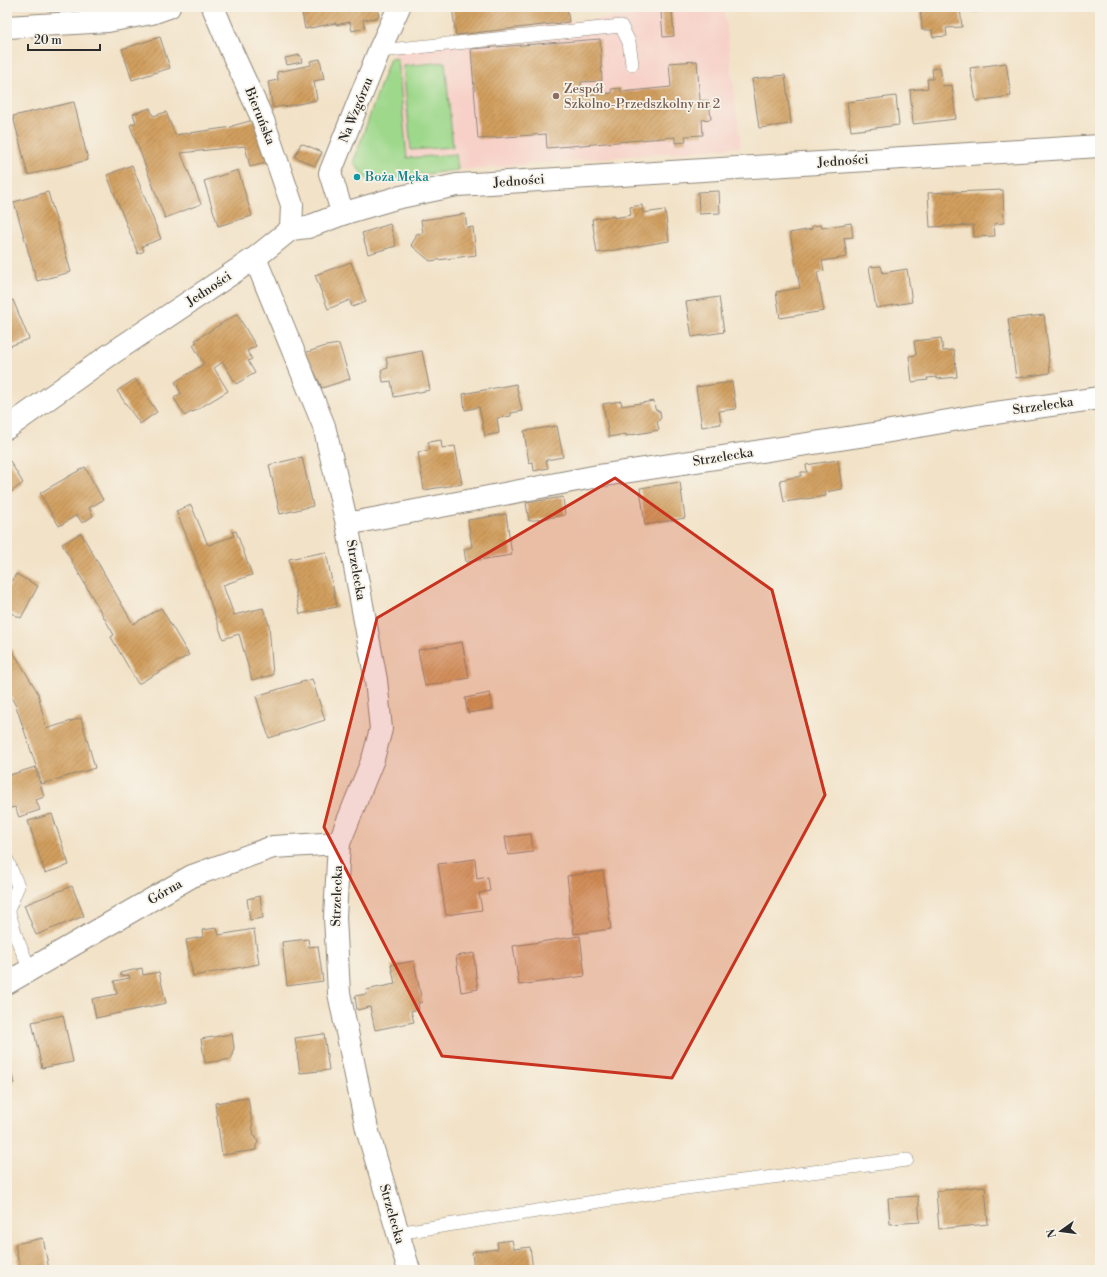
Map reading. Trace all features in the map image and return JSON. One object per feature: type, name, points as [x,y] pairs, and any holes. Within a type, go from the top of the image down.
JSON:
[{"type":"street","points":[[7,27],[108,21],[152,13],[169,7]]},
{"type":"street","name":"Bieruńska","points":[[213,7],[263,120],[292,205],[291,229]]},
{"type":"street","name":"Na Wzgórzu","points":[[346,213],[339,202],[330,173],[379,51],[399,7]]},
{"type":"street","name":"Jedności","points":[[7,428],[108,356],[255,258],[291,229],[308,227],[346,213],[396,198],[457,185],[1100,146]]},
{"type":"street","name":"Strzelecka","points":[[255,258],[324,426],[347,524],[376,680],[380,729],[373,760],[339,843],[335,916],[339,992],[367,1129],[408,1270]]},
{"type":"street","name":"Strzelecka","points":[[347,524],[598,476],[873,434],[988,414],[1100,398]]},
{"type":"street","name":"Górna","points":[[7,984],[192,876],[273,847],[339,843]]},
{"type":"lane","points":[[379,51],[621,26],[629,42],[632,64]]},
{"type":"lane","points":[[7,860],[18,886],[8,910],[17,940],[30,970]]},
{"type":"lane","points":[[398,1233],[670,1190],[907,1160]]},
{"type":"highlighted area","points":[[615,478],[772,590],[825,795],[672,1078],[442,1056],[324,827],[377,618]]},
{"type":"shaded area","name":"Zespół Szkolno-Przedszkolny nr 2","points":[[705,7],[724,7],[741,147],[458,170],[369,181],[353,163],[397,42]]},
{"type":"green space","points":[[390,58],[398,59],[407,158],[456,154],[458,170],[369,181],[353,163]]},
{"type":"green space","points":[[445,62],[453,147],[411,150],[403,66]]},
{"type":"building","points":[[301,7],[377,7],[379,17],[363,20],[365,28],[352,31],[350,22],[305,29]]},
{"type":"building","points":[[452,7],[567,7],[569,22],[456,35]]},
{"type":"building","points":[[920,7],[960,7],[962,27],[946,28],[947,36],[933,37],[932,30],[922,30]]},
{"type":"building","points":[[974,7],[1006,7],[1006,9],[974,12]]},
{"type":"building","points":[[661,11],[672,11],[674,36],[663,37]]},
{"type":"building","points":[[160,37],[170,68],[132,80],[122,49]]},
{"type":"building","points":[[600,39],[602,81],[581,82],[582,96],[612,93],[611,89],[621,88],[621,92],[671,87],[669,63],[697,61],[700,101],[709,101],[711,119],[702,120],[703,135],[685,136],[686,142],[675,143],[675,137],[547,148],[546,134],[478,139],[471,49]]},
{"type":"building","points":[[300,55],[302,62],[287,65],[285,58]]},
{"type":"building","points":[[320,59],[324,79],[314,81],[317,100],[273,108],[268,82],[278,80],[277,72],[311,65],[310,61]]},
{"type":"building","points":[[1006,63],[1011,96],[976,101],[970,68]]},
{"type":"building","points":[[940,67],[943,86],[952,85],[956,119],[913,124],[910,90],[928,88],[927,79],[933,79],[932,69]]},
{"type":"building","points":[[785,75],[791,124],[759,128],[752,79]]},
{"type":"building","points":[[896,96],[899,125],[851,131],[847,102]]},
{"type":"building","points":[[74,102],[88,160],[28,175],[13,116]]},
{"type":"building","points":[[150,108],[153,116],[166,112],[175,135],[232,127],[257,119],[270,162],[250,167],[245,146],[181,153],[201,204],[165,218],[130,125],[136,123],[133,114]]},
{"type":"building","points":[[301,143],[322,152],[315,166],[295,157]]},
{"type":"building","points":[[132,165],[161,239],[142,246],[144,251],[138,254],[107,175]]},
{"type":"building","points":[[238,170],[252,216],[218,226],[204,181]]},
{"type":"building","points":[[1003,190],[1004,223],[994,224],[995,236],[974,237],[973,225],[930,227],[928,193]]},
{"type":"building","points":[[719,191],[720,213],[699,214],[698,192]]},
{"type":"building","points":[[48,192],[71,272],[37,281],[14,202]]},
{"type":"building","points":[[642,205],[643,213],[665,210],[669,241],[597,253],[592,219],[614,216],[614,218],[631,215],[630,207]]},
{"type":"building","points":[[465,214],[467,228],[473,227],[476,255],[430,261],[411,245],[416,237],[416,234],[423,233],[421,220]]},
{"type":"building","points":[[851,223],[853,237],[844,238],[847,257],[822,261],[824,271],[817,272],[824,311],[780,318],[776,292],[800,288],[790,233],[812,229],[812,226],[821,225],[822,228]]},
{"type":"building","points":[[390,224],[396,246],[368,254],[362,233]]},
{"type":"building","points":[[351,262],[366,302],[352,307],[350,300],[328,309],[315,275]]},
{"type":"building","points":[[881,266],[883,273],[907,269],[912,302],[876,308],[869,267]]},
{"type":"building","points":[[719,297],[724,332],[692,337],[686,302]]},
{"type":"building","points":[[13,300],[29,339],[7,347],[7,302]]},
{"type":"building","points":[[237,314],[256,346],[247,351],[252,359],[248,361],[255,373],[236,384],[223,362],[214,368],[228,391],[185,416],[174,398],[181,393],[175,382],[204,364],[193,345],[197,342],[195,340]]},
{"type":"building","points":[[1044,315],[1050,373],[1016,378],[1008,319]]},
{"type":"building","points":[[941,338],[943,351],[954,350],[957,377],[937,379],[937,377],[927,378],[928,380],[912,382],[909,356],[916,355],[914,341]]},
{"type":"building","points":[[339,344],[350,379],[322,388],[314,371],[307,374],[301,354],[326,346]]},
{"type":"building","points":[[422,351],[430,390],[394,397],[391,381],[383,382],[381,370],[388,368],[386,358]]},
{"type":"building","points":[[135,379],[157,412],[140,424],[117,391]]},
{"type":"building","points":[[732,382],[736,409],[719,411],[721,424],[702,427],[696,387]]},
{"type":"building","points":[[516,384],[522,411],[511,413],[511,416],[497,418],[499,433],[485,436],[479,407],[465,410],[463,394]]},
{"type":"building","points":[[621,401],[622,406],[654,401],[655,409],[660,412],[661,418],[657,422],[659,430],[626,436],[626,434],[609,437],[603,404]]},
{"type":"building","points":[[557,426],[563,457],[546,460],[548,468],[534,471],[533,462],[529,463],[524,431]]},
{"type":"building","points":[[441,440],[442,448],[455,446],[462,484],[424,490],[418,452],[430,450],[428,442]]},
{"type":"building","points":[[302,457],[313,506],[280,514],[269,465]]},
{"type":"building","points":[[838,460],[842,489],[825,492],[826,496],[784,502],[780,480],[801,476],[801,472],[807,472],[806,465]]},
{"type":"building","points":[[10,461],[23,483],[7,495],[7,463]]},
{"type":"building","points":[[85,467],[103,500],[89,508],[93,516],[82,523],[77,515],[59,526],[40,493]]},
{"type":"building","points":[[680,482],[685,518],[645,525],[640,488]]},
{"type":"building","points":[[563,497],[565,515],[529,521],[526,503]]},
{"type":"building","points":[[191,505],[208,545],[234,536],[232,532],[236,531],[252,575],[223,585],[234,615],[263,608],[269,625],[273,675],[252,680],[239,634],[223,639],[193,551],[176,511]]},
{"type":"building","points":[[506,514],[512,555],[466,562],[464,549],[472,547],[468,520]]},
{"type":"building","points":[[81,533],[133,624],[161,608],[189,655],[138,684],[111,637],[114,635],[62,544]]},
{"type":"building","points":[[326,552],[337,607],[300,614],[289,559]]},
{"type":"building","points":[[16,574],[38,586],[21,618],[7,611],[7,586],[9,587]]},
{"type":"building","points":[[462,642],[469,678],[425,686],[418,650]]},
{"type":"building","points":[[8,643],[38,693],[46,729],[81,718],[95,768],[42,784],[16,706],[7,690]]},
{"type":"building","points":[[312,679],[325,720],[269,738],[256,696]]},
{"type":"building","points":[[490,693],[493,709],[468,713],[465,698]]},
{"type":"building","points":[[35,767],[44,797],[36,800],[40,810],[19,817],[15,807],[7,809],[7,776]]},
{"type":"building","points":[[52,814],[69,865],[45,873],[28,821]]},
{"type":"building","points":[[531,834],[533,852],[508,855],[505,837]]},
{"type":"building","points":[[475,859],[477,879],[488,877],[490,891],[479,893],[482,910],[446,915],[438,864]]},
{"type":"building","points":[[603,871],[611,929],[574,934],[567,876]]},
{"type":"building","points":[[72,886],[84,916],[36,935],[24,905]]},
{"type":"building","points":[[260,896],[263,918],[250,920],[247,899]]},
{"type":"building","points":[[217,928],[219,935],[254,929],[259,964],[193,976],[186,940],[203,937],[202,930]]},
{"type":"building","points":[[580,936],[585,976],[519,985],[513,946]]},
{"type":"building","points":[[308,939],[309,947],[318,946],[323,981],[287,986],[282,942]]},
{"type":"building","points":[[474,953],[478,989],[461,992],[456,956]]},
{"type":"building","points":[[414,961],[422,1002],[418,1003],[419,1009],[411,1011],[414,1022],[375,1030],[370,1007],[357,1010],[355,996],[367,994],[366,990],[395,984],[391,965]]},
{"type":"building","points":[[142,968],[143,975],[159,972],[166,1003],[96,1018],[92,999],[117,994],[114,981],[130,978],[129,975],[121,976],[120,973]]},
{"type":"building","points":[[63,1015],[73,1062],[42,1068],[32,1022]]},
{"type":"building","points":[[232,1034],[234,1048],[232,1059],[205,1063],[201,1039]]},
{"type":"building","points":[[324,1034],[329,1070],[300,1073],[295,1038]]},
{"type":"building","points":[[7,1054],[14,1083],[7,1085]]},
{"type":"building","points":[[248,1098],[254,1136],[256,1137],[258,1143],[256,1145],[256,1150],[222,1155],[215,1103]]},
{"type":"building","points":[[985,1186],[988,1224],[939,1229],[936,1191]]},
{"type":"building","points":[[918,1196],[920,1222],[890,1224],[888,1198]]},
{"type":"building","points":[[43,1238],[49,1270],[20,1270],[15,1244]]},
{"type":"building","points":[[512,1240],[514,1249],[530,1247],[533,1270],[474,1270],[472,1252],[498,1249],[497,1242]]},
{"type":"place","name":"Zespół Szkolno-Przedszkolny nr 2","points":[[556,96]]},
{"type":"place","name":"Boża Męka","points":[[357,177]]}]
